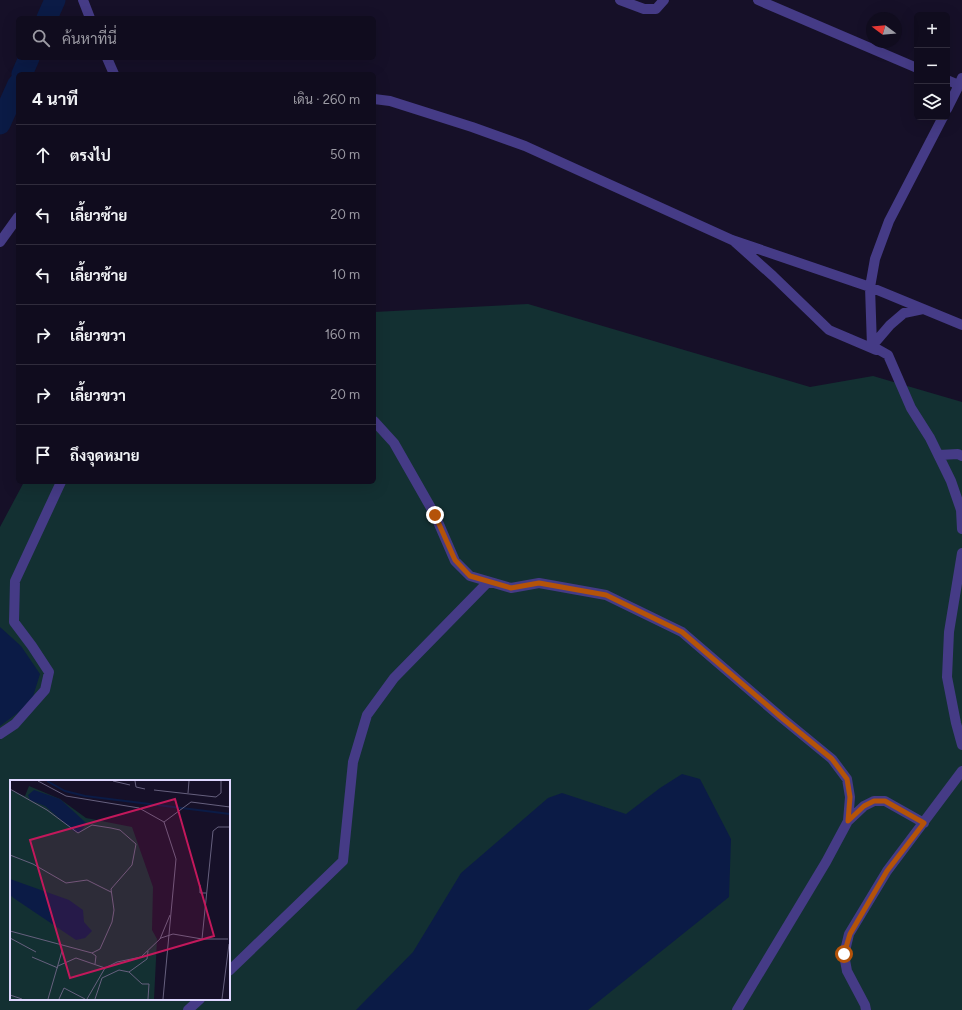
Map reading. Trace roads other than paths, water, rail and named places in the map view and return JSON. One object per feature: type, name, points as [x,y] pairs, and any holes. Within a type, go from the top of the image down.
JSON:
[{"type":"street","points":[[83,0],[88,15]]},
{"type":"street","points":[[620,0],[644,9],[656,9],[664,0]]},
{"type":"street","points":[[758,0],[914,67]]},
{"type":"street","points":[[108,60],[113,72]]},
{"type":"street","points":[[950,80],[961,82],[950,103]]},
{"type":"street","points":[[376,99],[390,101],[472,127],[525,146],[732,240],[870,287],[962,325]]},
{"type":"street","points":[[872,346],[870,287],[875,260],[889,221],[941,120]]},
{"type":"street","points":[[0,242],[16,221]]},
{"type":"street","points":[[732,240],[773,276],[829,330],[888,355]]},
{"type":"street","points":[[872,346],[904,313],[923,309]]},
{"type":"street","points":[[872,346],[888,355],[911,408],[930,438],[939,456],[951,481],[961,510],[962,529]]},
{"type":"street","points":[[376,423],[394,443],[435,515],[455,560],[470,576],[511,588],[539,583],[606,595],[682,632],[832,759],[847,779],[850,797],[848,821]]},
{"type":"street","points":[[939,456],[958,454],[962,456]]},
{"type":"street","points":[[0,734],[15,724],[45,690],[49,672],[14,622],[15,581],[60,484]]},
{"type":"street","points":[[962,553],[949,632],[947,677],[962,745]]},
{"type":"street","points":[[230,970],[343,861],[353,762],[367,715],[394,678],[488,582]]},
{"type":"street","points":[[866,1010],[865,1005],[847,971],[844,954],[850,934],[887,871],[962,770]]},
{"type":"street","points":[[736,1010],[826,862],[848,821],[864,806],[874,801],[885,801],[924,823]]},
{"type":"street","points":[[188,1010],[199,1000]]},
{"type":"water","points":[[0,627],[21,646],[40,674],[31,703],[0,726]]},
{"type":"water","points":[[682,774],[700,779],[731,839],[729,897],[588,1010],[356,1010],[413,952],[461,873],[548,798],[562,793],[626,814],[660,788]]},
{"type":"waterway","points":[[48,16],[55,0]]},
{"type":"waterway","points":[[23,72],[28,60]]},
{"type":"waterway","points":[[0,124],[16,88]]}]
